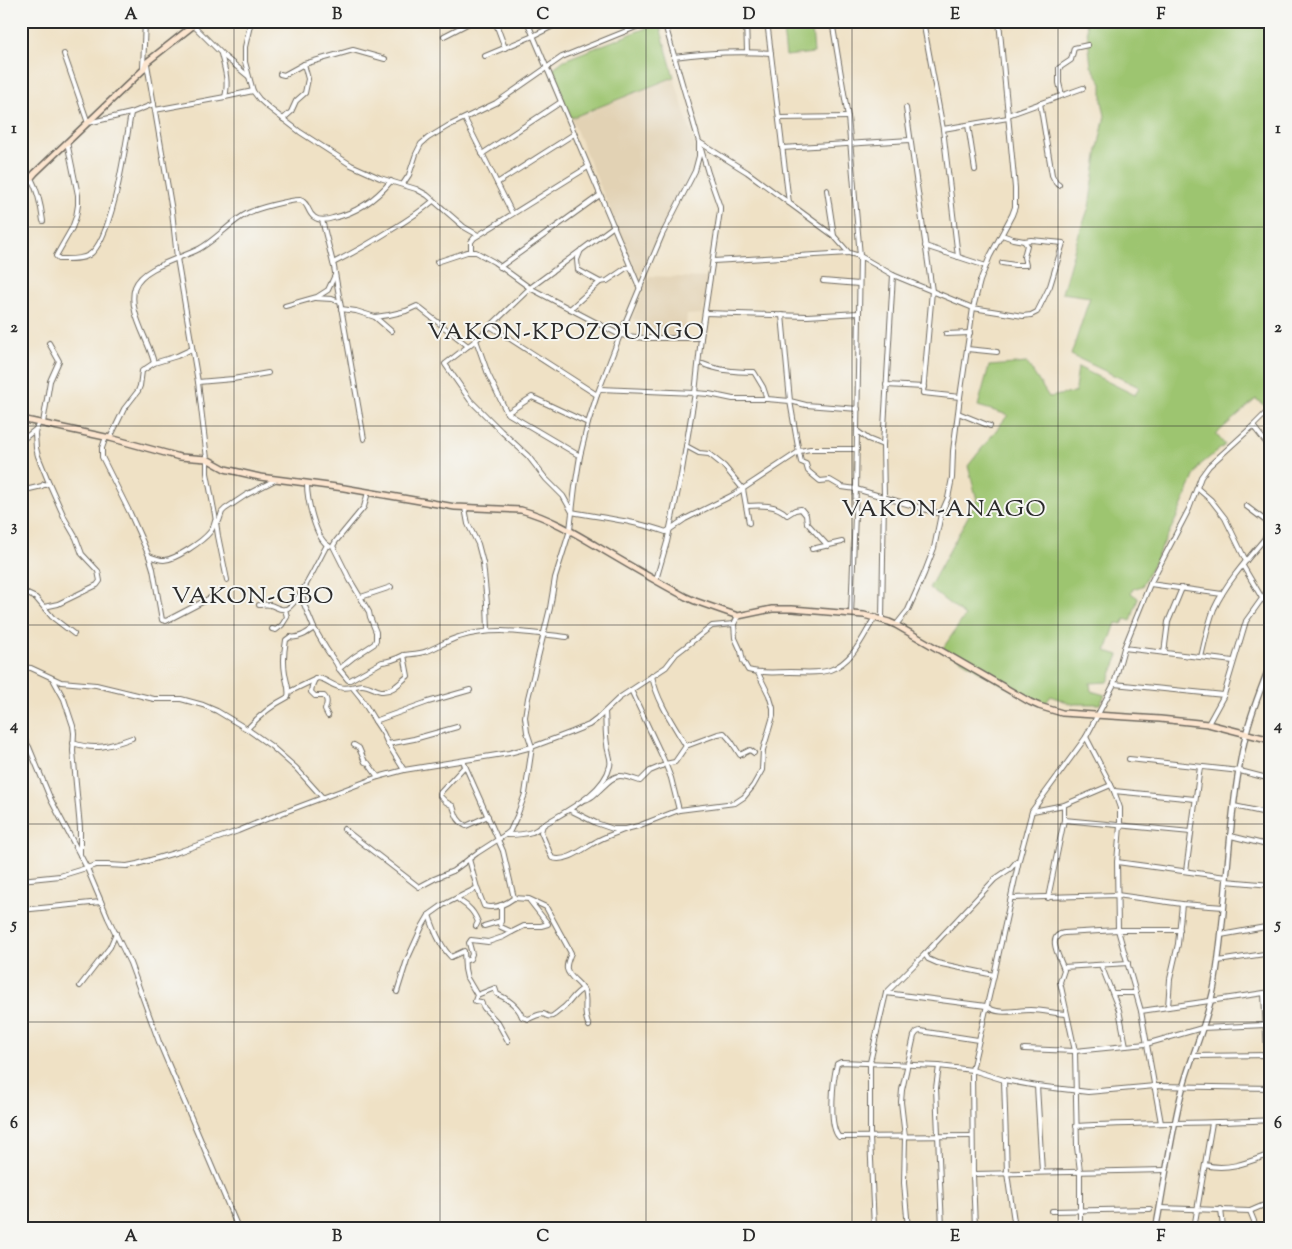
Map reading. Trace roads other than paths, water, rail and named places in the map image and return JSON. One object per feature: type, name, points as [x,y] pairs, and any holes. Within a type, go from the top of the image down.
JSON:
[{"type":"main road","points":[[21,189],[67,142],[143,70],[147,62],[199,21]]},
{"type":"main road","points":[[21,419],[108,438],[180,457],[207,458],[225,469],[242,474],[465,508],[521,510],[570,530],[695,601],[738,616],[772,609],[804,609],[875,617],[896,625],[1039,706],[1062,713],[1208,724],[1271,740]]},
{"type":"street","points":[[143,70],[145,21]]},
{"type":"street","points":[[182,21],[194,26],[248,76]]},
{"type":"street","points":[[251,21],[244,51],[245,62],[253,90],[259,99],[300,132],[350,165],[420,191],[464,227],[478,235]]},
{"type":"street","points":[[444,36],[473,21]]},
{"type":"street","points":[[495,21],[505,48]]},
{"type":"street","points":[[528,21],[640,289]]},
{"type":"street","points":[[485,56],[563,21]]},
{"type":"street","points":[[403,184],[409,175],[421,144],[448,126],[496,104],[562,57],[651,21]]},
{"type":"street","points":[[656,580],[681,476],[696,393],[701,338],[720,207],[708,173],[664,21]]},
{"type":"street","points":[[746,21],[747,51]]},
{"type":"street","points":[[767,21],[789,203]]},
{"type":"street","points":[[832,21],[848,117],[860,256],[856,489],[850,614]]},
{"type":"street","points":[[923,21],[943,129],[958,257]]},
{"type":"street","points":[[896,625],[908,610],[934,548],[941,514],[948,498],[951,484],[953,451],[973,308],[980,281],[990,256],[1015,207],[999,21]]},
{"type":"street","points":[[1062,95],[1058,74],[1059,68],[1071,60],[1074,48],[1088,45]]},
{"type":"street","points":[[280,74],[284,74],[304,64],[353,50],[385,59]]},
{"type":"street","points":[[674,57],[747,51],[771,53]]},
{"type":"street","points":[[220,52],[227,75],[225,97]]},
{"type":"street","points":[[64,54],[88,123],[131,113],[154,104]]},
{"type":"street","points":[[147,62],[198,382],[207,473],[227,580]]},
{"type":"street","points":[[283,119],[291,112],[296,100],[305,93],[308,79],[304,64]]},
{"type":"street","points":[[943,129],[1008,117],[1040,103],[1083,88]]},
{"type":"street","points":[[155,110],[253,90]]},
{"type":"street","points":[[482,154],[561,102]]},
{"type":"street","points":[[1040,103],[1052,175],[1056,183],[1059,184]]},
{"type":"street","points":[[906,108],[932,291],[923,394],[960,397]]},
{"type":"street","points":[[67,142],[78,195],[78,205],[72,228],[56,256],[59,259],[89,255],[96,249],[106,231],[118,186],[131,113]]},
{"type":"street","points":[[778,118],[848,117]]},
{"type":"street","points":[[465,119],[512,213]]},
{"type":"street","points":[[968,125],[975,170]]},
{"type":"street","points":[[497,183],[574,134]]},
{"type":"street","points":[[782,148],[910,140]]},
{"type":"street","points":[[699,142],[747,172],[834,236],[849,253]]},
{"type":"street","points":[[344,829],[419,887],[453,871],[510,831],[522,802],[527,782],[532,747],[525,717],[528,698],[542,634],[550,608],[555,578],[570,530],[580,456],[588,423],[620,335],[662,235],[695,171],[699,142]]},
{"type":"street","points":[[471,251],[471,242],[478,235],[588,167]]},
{"type":"street","points":[[31,178],[42,209],[43,221]]},
{"type":"street","points":[[154,363],[138,323],[135,307],[134,293],[137,282],[145,274],[200,249],[247,214],[256,210],[300,200],[305,203],[314,217],[322,220],[336,218],[357,209],[382,191],[392,181]]},
{"type":"street","points":[[827,190],[834,236]]},
{"type":"street","points":[[500,267],[600,195]]},
{"type":"street","points":[[333,263],[381,237],[423,210],[433,201]]},
{"type":"street","points":[[322,220],[335,273],[364,439]]},
{"type":"street","points":[[572,512],[563,496],[528,456],[470,400],[445,364],[476,340],[530,288],[614,226]]},
{"type":"street","points":[[713,261],[849,253],[860,256],[893,275],[973,308],[1031,316],[1037,312],[1050,286],[1063,243],[1014,240],[1002,235]]},
{"type":"street","points":[[1002,263],[1026,264],[1024,257],[1026,244],[1024,241]]},
{"type":"street","points":[[925,246],[986,266]]},
{"type":"street","points":[[581,250],[577,260],[578,270],[600,282]]},
{"type":"street","points":[[437,262],[471,251],[486,257],[530,288],[620,335],[644,338],[701,338]]},
{"type":"street","points":[[570,309],[600,282],[607,281],[626,268],[631,267]]},
{"type":"street","points":[[285,306],[315,298],[328,290],[335,273]]},
{"type":"street","points":[[882,620],[883,445],[893,275]]},
{"type":"street","points":[[823,282],[859,284]]},
{"type":"street","points":[[315,298],[332,299],[340,302]]},
{"type":"street","points":[[375,317],[406,311],[417,306],[468,346]]},
{"type":"street","points":[[341,309],[375,317],[391,331]]},
{"type":"street","points":[[705,313],[807,316],[859,314]]},
{"type":"street","points":[[782,315],[790,401],[801,462],[806,464],[808,471],[820,481],[830,480],[842,487],[856,489],[941,514]]},
{"type":"street","points":[[490,326],[597,396]]},
{"type":"street","points":[[946,334],[970,333]]},
{"type":"street","points":[[476,340],[488,374],[506,413],[580,456]]},
{"type":"street","points":[[21,441],[41,423],[50,381],[59,361],[49,343]]},
{"type":"street","points":[[192,349],[154,363],[142,371],[138,391],[124,409],[102,448],[102,458],[149,556],[162,620],[166,621],[212,596]]},
{"type":"street","points":[[967,349],[997,352]]},
{"type":"street","points":[[702,364],[711,368],[736,372],[754,372],[763,387],[767,399]]},
{"type":"street","points":[[198,382],[268,373]]},
{"type":"street","points":[[886,385],[924,387]]},
{"type":"street","points":[[600,389],[710,394],[733,400],[767,399],[790,401],[806,405],[858,409]]},
{"type":"street","points":[[506,413],[532,397],[588,423]]},
{"type":"street","points":[[976,1228],[972,1136],[972,1070],[1018,860],[1032,811],[1086,738],[1098,716],[1114,684],[1124,648],[1150,584],[1189,509],[1201,477],[1210,466],[1271,408]]},
{"type":"street","points":[[958,413],[990,426]]},
{"type":"street","points":[[1253,426],[1271,449]]},
{"type":"street","points":[[36,429],[36,448],[49,483],[82,554],[98,571],[100,581],[97,585],[58,604],[44,607]]},
{"type":"street","points":[[857,431],[868,439],[883,445]]},
{"type":"street","points":[[686,446],[699,453],[715,457],[743,489],[749,524]]},
{"type":"street","points":[[572,512],[614,519],[666,532],[685,519],[743,489],[799,452],[810,449],[857,449]]},
{"type":"street","points":[[149,556],[157,559],[170,559],[194,546],[212,530],[215,521],[219,521],[225,508],[275,480]]},
{"type":"street","points":[[21,490],[44,484],[45,486],[49,483]]},
{"type":"street","points":[[307,484],[307,494],[317,530],[322,540],[327,545],[333,546]]},
{"type":"street","points":[[1197,488],[1211,500],[1225,518],[1246,561]]},
{"type":"street","points":[[333,546],[364,507],[368,492]]},
{"type":"street","points":[[746,506],[766,505],[784,511],[787,515],[795,510],[802,509],[806,515],[807,523],[828,546]]},
{"type":"street","points":[[1246,506],[1271,524]]},
{"type":"street","points":[[465,508],[468,524],[478,544],[483,563],[488,603],[488,631]]},
{"type":"street","points":[[1201,657],[1210,619],[1222,594],[1271,531]]},
{"type":"street","points":[[812,549],[842,542]]},
{"type":"street","points":[[285,609],[302,592],[327,545]]},
{"type":"street","points":[[333,546],[369,612],[376,632],[374,644],[338,669]]},
{"type":"street","points":[[1243,566],[1262,598],[1271,607]]},
{"type":"street","points":[[1150,584],[1222,594]]},
{"type":"street","points":[[1208,724],[1224,695],[1246,621],[1271,586]]},
{"type":"street","points":[[360,597],[391,587]]},
{"type":"street","points":[[1164,653],[1168,622],[1182,588]]},
{"type":"street","points":[[21,590],[36,598],[52,617],[74,634]]},
{"type":"street","points":[[302,592],[304,604],[314,628],[338,669],[348,680],[382,662],[426,651],[458,637],[488,631],[567,637]]},
{"type":"street","points":[[259,605],[269,604],[285,609]]},
{"type":"street","points":[[272,629],[276,630],[287,618],[285,609]]},
{"type":"street","points":[[738,616],[734,624],[735,638],[743,661],[748,670],[758,673],[818,672],[841,665],[852,656],[875,617]]},
{"type":"street","points":[[21,880],[60,876],[102,865],[127,866],[178,852],[238,831],[378,777],[404,770],[509,753],[532,747],[589,725],[619,698],[666,667],[676,654],[712,626],[734,624]]},
{"type":"street","points":[[247,729],[264,712],[288,697],[289,692],[284,662],[286,643],[288,638],[298,637],[314,628]]},
{"type":"street","points":[[281,647],[286,643]]},
{"type":"street","points":[[1124,648],[1234,660]]},
{"type":"street","points":[[289,692],[321,678],[338,687],[345,688],[361,685],[381,691],[396,687],[408,676],[404,656]]},
{"type":"street","points":[[1156,1228],[1183,1086],[1211,1001],[1218,961],[1234,806],[1246,733],[1271,662]]},
{"type":"street","points":[[21,667],[31,668],[61,682],[96,685],[154,699],[180,699],[217,711],[247,729],[270,746],[296,768],[323,798]]},
{"type":"street","points":[[544,825],[541,832],[552,858],[558,860],[570,856],[599,840],[679,810],[735,803],[744,797],[762,770],[763,750],[773,716],[773,708],[769,696],[758,673]]},
{"type":"street","points":[[652,676],[664,708],[686,746]]},
{"type":"street","points":[[51,678],[60,691],[73,726],[80,855]]},
{"type":"street","points":[[315,679],[311,692],[315,696],[324,696],[327,705],[325,710],[328,716]]},
{"type":"street","points":[[1114,684],[1224,695]]},
{"type":"street","points":[[353,688],[361,698],[404,770]]},
{"type":"street","points":[[375,721],[428,702],[470,690]]},
{"type":"street","points":[[631,690],[670,778],[679,810]]},
{"type":"street","points":[[505,835],[522,835],[534,832],[570,810],[600,784],[610,766],[610,756],[606,744],[605,712]]},
{"type":"street","points":[[388,744],[457,727]]},
{"type":"street","points":[[582,801],[590,799],[615,777],[620,776],[640,781],[650,771],[675,762],[686,746],[718,734],[724,733],[740,755],[750,750],[754,753]]},
{"type":"street","points":[[21,734],[29,747],[57,814],[87,868],[135,973],[153,1028],[178,1090],[238,1228]]},
{"type":"street","points":[[73,743],[99,747],[110,746],[132,738]]},
{"type":"street","points":[[1086,738],[1114,791],[1120,808],[1117,862],[1118,930],[1141,1011],[1161,1123]]},
{"type":"street","points":[[354,746],[359,748],[364,762],[368,764],[378,777]]},
{"type":"street","points":[[1129,759],[1240,771],[1271,779]]},
{"type":"street","points":[[463,761],[503,851],[514,898]]},
{"type":"street","points":[[465,766],[440,793],[440,796],[453,806],[458,820],[466,826],[488,816]]},
{"type":"street","points":[[1186,871],[1200,767]]},
{"type":"street","points":[[1032,811],[1064,805],[1111,785]]},
{"type":"street","points":[[1114,791],[1195,799]]},
{"type":"street","points":[[1048,898],[1064,820],[1064,805]]},
{"type":"street","points":[[1234,806],[1271,814]]},
{"type":"street","points":[[570,810],[596,823],[613,828],[626,829]]},
{"type":"street","points":[[1064,820],[1191,832]]},
{"type":"street","points":[[1231,836],[1271,846]]},
{"type":"street","points":[[469,859],[484,906],[493,908],[514,898],[529,899],[546,907],[571,954],[566,966],[571,976],[576,979],[583,989],[586,1006],[585,1014],[589,1026]]},
{"type":"street","points":[[874,1228],[870,1137],[870,1062],[886,993],[995,880],[1018,860]]},
{"type":"street","points":[[1117,862],[1271,885]]},
{"type":"street","points":[[396,992],[407,960],[429,916],[443,905],[477,888]]},
{"type":"street","points":[[1011,898],[1117,895],[1182,904],[1224,907]]},
{"type":"street","points":[[457,898],[470,908],[476,916],[478,922],[476,926]]},
{"type":"street","points":[[529,899],[548,924]]},
{"type":"street","points":[[21,910],[101,902]]},
{"type":"street","points":[[1168,1007],[1170,979],[1177,950],[1182,904]]},
{"type":"street","points":[[501,905],[501,927],[512,932]]},
{"type":"street","points":[[429,916],[444,949],[451,957],[464,951],[467,978],[477,995],[475,1001],[481,1002],[484,1008],[493,1016],[508,1041]]},
{"type":"street","points":[[484,926],[501,921]]},
{"type":"street","points":[[465,960],[470,958],[472,954],[469,943],[471,940],[488,942],[503,937],[524,926],[548,924],[556,926]]},
{"type":"street","points":[[1221,935],[1271,926]]},
{"type":"street","points":[[1080,1228],[1080,1171],[1076,1126],[1075,1051],[1060,982],[1064,966],[1059,959],[1055,938],[1060,933],[1118,930],[1180,930]]},
{"type":"street","points":[[80,986],[110,947],[116,933]]},
{"type":"street","points":[[1218,961],[1271,953]]},
{"type":"street","points":[[925,954],[928,959],[937,963],[994,975]]},
{"type":"street","points":[[1064,966],[1128,964]]},
{"type":"street","points":[[1101,965],[1119,1010],[1126,1046]]},
{"type":"street","points":[[477,995],[495,988],[497,994],[511,1002],[522,1017],[528,1019],[540,1014],[549,1017],[553,1016],[583,989]]},
{"type":"street","points":[[1141,1011],[1271,992]]},
{"type":"street","points":[[886,993],[986,1006],[1002,1012],[1031,1010],[1066,1014]]},
{"type":"street","points":[[1112,993],[1136,993]]},
{"type":"street","points":[[1193,1056],[1269,1055],[1265,1025],[1264,993]]},
{"type":"street","points":[[1024,1049],[1075,1051],[1126,1046],[1146,1044],[1202,1028],[1265,1025]]},
{"type":"street","points":[[908,1228],[901,1102],[914,1036],[917,1032],[923,1032],[978,1040]]},
{"type":"street","points":[[972,1136],[838,1137],[833,1127],[832,1109],[837,1064],[841,1062],[870,1062],[939,1066],[972,1070],[1004,1080],[1037,1086],[1088,1092],[1154,1086],[1271,1088]]},
{"type":"street","points":[[939,1066],[936,1088],[942,1228]]},
{"type":"street","points":[[1004,1080],[1008,1173],[1015,1228]]},
{"type":"street","points":[[1037,1086],[1042,1172]]},
{"type":"street","points":[[1076,1126],[1117,1123],[1212,1123],[1271,1120]]},
{"type":"street","points":[[1194,1228],[1212,1123]]},
{"type":"street","points":[[1205,1165],[1218,1167],[1240,1165],[1271,1154]]},
{"type":"street","points":[[973,1174],[1166,1170]]},
{"type":"street","points":[[1160,1208],[1250,1211],[1271,1202]]},
{"type":"street","points":[[1052,1211],[1150,1209]]},
{"type":"street","points":[[1221,1210],[1223,1228]]},
{"type":"street","points":[[1250,1211],[1254,1221],[1254,1228]]},
{"type":"district","name":"VAKON-KPOZOUNGO","points":[[566,331]]},
{"type":"district","name":"VAKON-ANAGO","points":[[944,508]]},
{"type":"district","name":"VAKON-GBO","points":[[253,595]]}]
